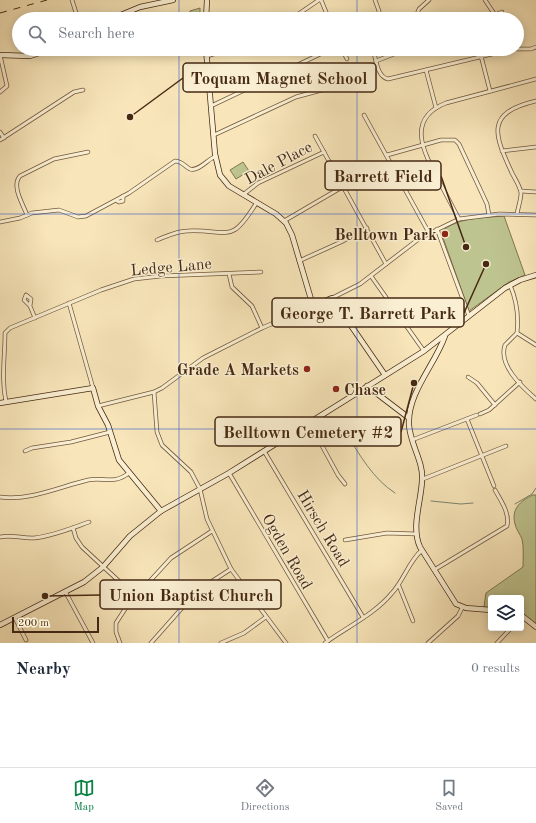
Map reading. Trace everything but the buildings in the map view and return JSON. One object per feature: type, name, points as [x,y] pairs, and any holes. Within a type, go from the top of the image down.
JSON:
[{"type":"street","points":[[72,0],[76,12]]},
{"type":"street","points":[[128,12],[140,7],[173,0]]},
{"type":"street","points":[[206,12],[207,0]]},
{"type":"street","points":[[302,12],[320,0],[326,12]]},
{"type":"street","points":[[375,0],[379,12]]},
{"type":"street","points":[[418,12],[429,0]]},
{"type":"street","points":[[485,0],[493,12]]},
{"type":"street","points":[[524,50],[529,50],[536,47]]},
{"type":"street","points":[[0,92],[7,86],[0,55],[12,55]]},
{"type":"street","points":[[207,56],[216,156],[223,180],[284,220],[290,230],[313,306]]},
{"type":"street","points":[[211,106],[316,56]]},
{"type":"street","points":[[375,56],[380,73],[385,79],[392,79],[481,56],[490,91]]},
{"type":"street","points":[[376,61],[389,56]]},
{"type":"street","points":[[426,70],[436,108]]},
{"type":"street","points":[[459,219],[422,146],[422,125],[436,108],[449,102],[536,79]]},
{"type":"street","points":[[214,134],[296,97],[333,87],[341,81]]},
{"type":"street","points":[[0,140],[74,92],[84,90]]},
{"type":"street","points":[[517,214],[521,191],[502,151],[497,135],[501,119],[512,108],[536,101]]},
{"type":"street","points":[[364,115],[429,233]]},
{"type":"street","points":[[0,132],[4,138]]},
{"type":"street","points":[[316,136],[386,264]]},
{"type":"street","points":[[386,155],[450,139],[457,142],[487,204],[489,215]]},
{"type":"street","points":[[502,151],[536,147]]},
{"type":"street","points":[[27,215],[16,187],[20,176],[54,159],[88,152]]},
{"type":"street","name":"Dale Place","points":[[244,194],[258,183],[324,152]]},
{"type":"street","points":[[0,222],[27,215],[59,210],[74,216],[82,217],[117,201],[175,161],[182,163],[190,169],[195,169],[216,156]]},
{"type":"street","points":[[284,220],[344,186]]},
{"type":"street","points":[[521,191],[536,192]]},
{"type":"street","points":[[158,240],[186,231],[223,234],[232,232],[245,222],[258,202]]},
{"type":"street","points":[[98,406],[154,392],[162,388],[197,362],[262,328],[356,287],[408,246],[429,233],[459,219],[489,215],[517,214],[536,216]]},
{"type":"street","points":[[299,260],[341,242],[367,228]]},
{"type":"street","points":[[437,229],[469,316]]},
{"type":"street","points":[[229,274],[261,272]]},
{"type":"street","name":"Ledge Lane","points":[[5,333],[10,328],[69,303],[122,283],[146,277],[229,274],[232,287],[249,303],[262,328]]},
{"type":"street","points":[[0,625],[66,593],[84,582],[103,566],[130,536],[161,511],[228,473],[424,351],[446,336],[469,316],[510,285],[536,275]]},
{"type":"street","points":[[371,276],[424,351]]},
{"type":"street","points":[[510,285],[518,309],[517,333],[507,342],[504,348],[504,356],[508,367],[536,399]]},
{"type":"street","points":[[332,298],[385,376]]},
{"type":"street","points":[[69,303],[98,406],[110,432],[119,460],[161,511]]},
{"type":"street","points":[[30,306],[35,318]]},
{"type":"street","points":[[350,325],[371,314]]},
{"type":"street","points":[[0,332],[5,333],[2,376],[6,402]]},
{"type":"street","points":[[517,333],[536,345]]},
{"type":"street","points":[[446,336],[440,352],[415,396],[409,418],[412,440],[423,479],[419,503],[417,534],[422,550],[452,600],[462,608],[488,610]]},
{"type":"street","points":[[468,377],[476,383],[495,405]]},
{"type":"street","points":[[412,440],[479,414],[495,405],[520,382]]},
{"type":"street","points":[[367,386],[409,418]]},
{"type":"street","points":[[0,403],[93,388]]},
{"type":"street","points":[[154,392],[157,428],[160,441],[169,452],[190,470],[200,489],[206,519],[231,569],[286,643]]},
{"type":"street","points":[[467,419],[494,486]]},
{"type":"street","points":[[309,422],[338,475],[345,484]]},
{"type":"street","points":[[25,451],[32,448],[71,442],[110,432]]},
{"type":"street","points":[[423,479],[506,446]]},
{"type":"street","name":"Hirsch Road","points":[[264,450],[363,617]]},
{"type":"street","points":[[0,498],[19,499],[93,479],[113,481],[130,473]]},
{"type":"street","name":"Ogden Road","points":[[228,473],[326,642]]},
{"type":"street","points":[[434,570],[507,526],[509,519],[495,490]]},
{"type":"street","points":[[0,537],[13,536],[36,538],[89,522]]},
{"type":"street","points":[[73,528],[79,543],[135,596]]},
{"type":"street","points":[[120,643],[116,627],[120,614],[171,558],[212,531]]},
{"type":"street","points":[[345,540],[387,533],[417,534]]},
{"type":"street","points":[[326,642],[384,602],[399,586],[414,558],[422,550]]},
{"type":"street","points":[[151,643],[197,591],[231,569]]},
{"type":"street","points":[[399,586],[413,621]]},
{"type":"street","points":[[66,593],[93,643]]},
{"type":"street","points":[[428,643],[454,620],[462,608]]},
{"type":"street","points":[[221,643],[244,633],[266,617]]},
{"type":"street","points":[[524,617],[536,627]]},
{"type":"street","points":[[15,618],[26,640]]},
{"type":"street","points":[[497,643],[508,631]]},
{"type":"green space","points":[[200,8],[200,12],[190,11]]},
{"type":"green space","points":[[243,162],[249,171],[236,179],[230,170]]},
{"type":"green space","points":[[504,216],[525,275],[509,282],[469,311],[441,232],[455,223],[471,219]]},
{"type":"green space","points":[[536,495],[536,624],[524,615],[524,595],[488,595],[488,608],[484,607],[486,593],[523,567],[523,542],[516,526],[514,514],[518,506],[524,500]]},
{"type":"waterway","points":[[345,432],[373,474],[395,493]]},
{"type":"waterway","points":[[515,504],[532,494],[536,488]]},
{"type":"waterway","points":[[431,501],[461,504],[473,503]]},
{"type":"railway","points":[[0,13],[47,0]]},
{"type":"place","name":"Toquam Magnet School","points":[[130,117]]},
{"type":"place","name":"Belltown Park","points":[[445,234]]},
{"type":"place","name":"Barrett Field","points":[[466,247]]},
{"type":"place","name":"George T. Barrett Park","points":[[486,264]]},
{"type":"place","name":"Grade A Markets","points":[[307,369]]},
{"type":"place","name":"Belltown Cemetery #2","points":[[414,383]]},
{"type":"place","name":"Chase","points":[[336,389]]},
{"type":"place","name":"Union Baptist Church","points":[[45,596]]}]
